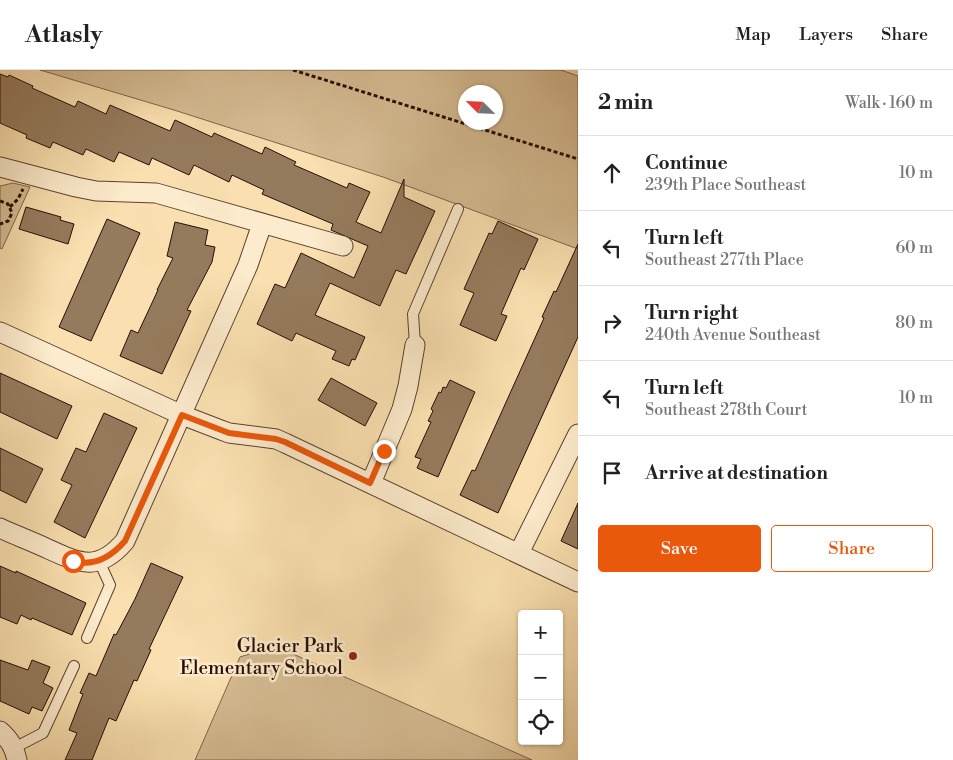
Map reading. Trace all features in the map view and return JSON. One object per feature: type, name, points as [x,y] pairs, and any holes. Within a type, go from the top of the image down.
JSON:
[{"type":"street","points":[[0,167],[76,187],[96,190],[156,192],[343,246]]},
{"type":"street","points":[[0,528],[81,563],[100,561],[109,556],[125,541],[248,265],[262,224]]},
{"type":"street","points":[[0,332],[182,415],[229,433],[276,439],[285,442],[578,582]]},
{"type":"street","points":[[370,483],[402,409],[415,345]]},
{"type":"street","points":[[519,554],[578,434]]},
{"type":"street","points":[[0,731],[9,739],[16,754]]},
{"type":"lane","points":[[415,345],[413,314],[458,209]]},
{"type":"lane","points":[[87,638],[110,585],[100,561]]},
{"type":"lane","points":[[16,754],[43,733],[74,666]]},
{"type":"path","points":[[293,70],[578,159]]},
{"type":"path","points":[[0,201],[8,204],[12,213],[8,221],[0,224]]},
{"type":"shaded area","points":[[40,70],[561,70],[578,76],[578,249],[383,177],[174,110]]},
{"type":"shaded area","points":[[13,183],[30,187],[2,249],[0,248],[0,186]]},
{"type":"shaded area","points":[[275,646],[532,760],[195,760],[240,657]]},
{"type":"building","points":[[0,74],[8,77],[9,75],[33,86],[32,88],[75,107],[78,101],[106,114],[110,105],[170,131],[175,120],[212,137],[214,133],[262,154],[265,147],[296,162],[294,165],[347,188],[349,183],[370,192],[356,222],[381,233],[404,179],[404,197],[435,211],[406,274],[396,270],[380,306],[330,283],[315,315],[365,337],[355,360],[352,359],[349,366],[332,359],[336,351],[296,333],[292,341],[257,324],[275,284],[285,288],[301,253],[354,278],[368,246],[331,230],[333,224],[262,194],[264,190],[232,175],[229,182],[194,165],[189,175],[152,158],[149,165],[119,152],[114,162],[86,149],[83,155],[53,142],[50,148],[26,138],[27,135],[0,123]]},
{"type":"building","points":[[26,207],[61,217],[60,220],[74,224],[68,244],[19,229]]},
{"type":"building","points":[[107,219],[140,233],[91,341],[59,327]]},
{"type":"building","points":[[498,221],[538,239],[524,270],[521,268],[501,314],[507,316],[496,341],[460,325],[474,293],[464,289],[489,233],[492,234]]},
{"type":"building","points":[[175,222],[208,230],[205,245],[215,247],[212,262],[187,310],[191,311],[162,374],[120,356],[131,330],[138,333],[173,258],[167,256]]},
{"type":"building","points":[[578,244],[578,337],[498,513],[460,495],[472,470],[475,471],[544,318],[542,317]]},
{"type":"building","points":[[0,373],[72,406],[57,439],[0,412]]},
{"type":"building","points":[[331,378],[377,403],[365,426],[318,400]]},
{"type":"building","points":[[450,380],[475,392],[438,477],[417,468],[421,459],[415,457],[431,422],[428,421],[433,411],[431,409],[439,392],[441,393],[443,387],[446,388]]},
{"type":"building","points":[[104,413],[137,428],[85,538],[54,522],[72,485],[61,480],[76,448],[86,452]]},
{"type":"building","points":[[0,448],[43,469],[26,503],[0,490]]},
{"type":"building","points":[[578,503],[578,549],[561,541]]},
{"type":"building","points":[[151,563],[183,577],[149,649],[151,650],[137,681],[134,680],[116,721],[109,718],[92,760],[65,760],[77,733],[69,730],[83,694],[80,693],[89,673],[96,676],[114,634],[116,635],[135,599]]},
{"type":"building","points":[[0,566],[16,573],[16,571],[86,603],[72,635],[21,615],[17,624],[0,617]]},
{"type":"building","points":[[0,660],[28,670],[32,660],[50,667],[43,683],[53,688],[42,711],[32,707],[29,714],[0,701]]},
{"type":"place","name":"Glacier Park Elementary School","points":[[353,656]]},
{"type":"route","points":[[73,561],[81,563],[100,561],[118,549],[125,541],[182,415],[229,433],[276,439],[285,442],[370,483],[384,451]]}]
